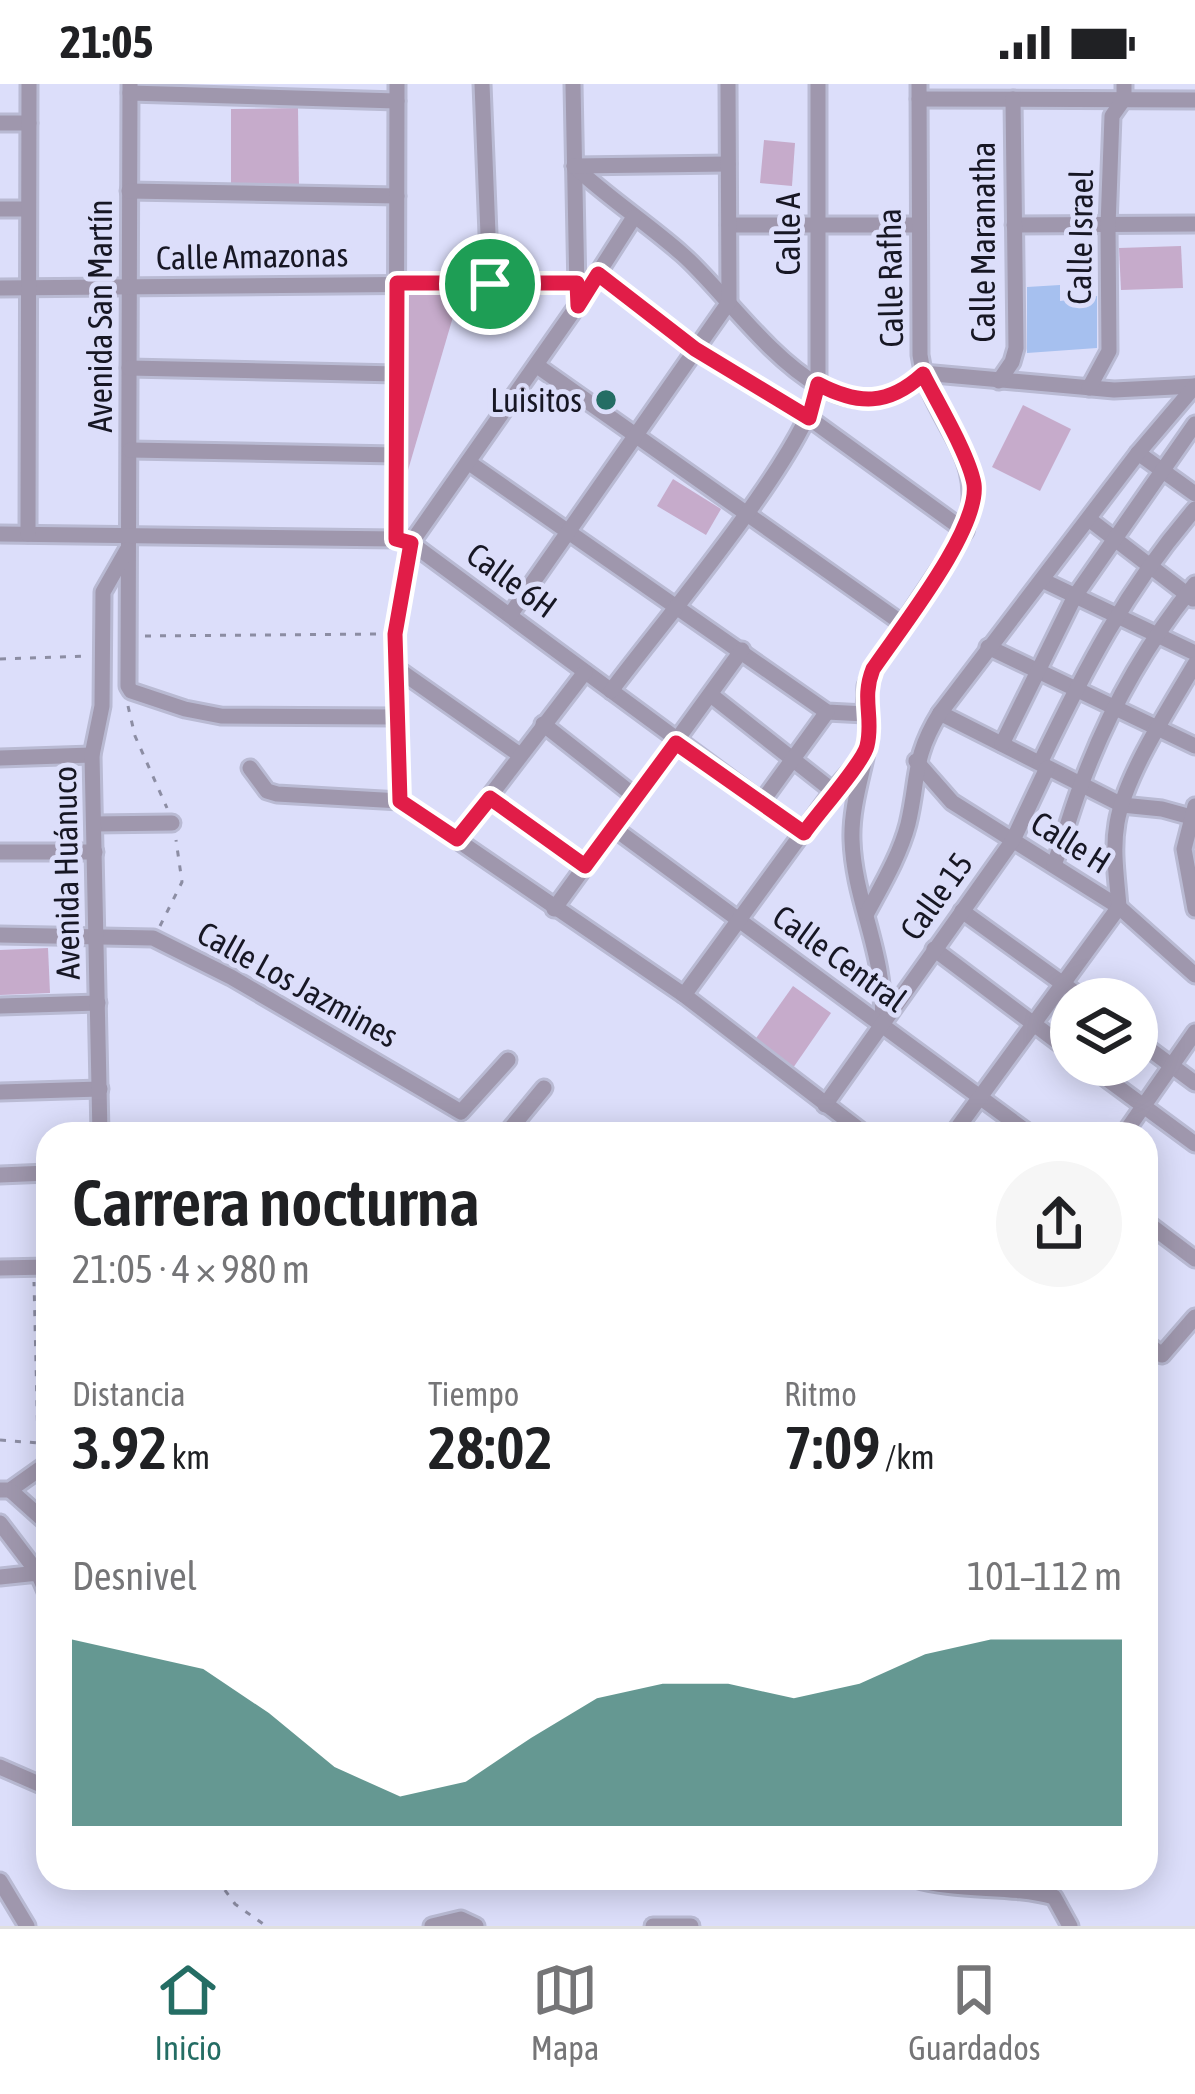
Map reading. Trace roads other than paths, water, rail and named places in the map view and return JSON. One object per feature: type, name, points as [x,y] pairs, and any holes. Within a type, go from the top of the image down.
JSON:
[{"type":"street","points":[[28,534],[29,84]]},
{"type":"street","points":[[482,84],[490,284]]},
{"type":"street","points":[[573,84],[578,306]]},
{"type":"street","points":[[509,615],[729,302],[728,84]]},
{"type":"street","name":"Calle A","points":[[611,691],[745,514],[809,418],[818,384],[818,84]]},
{"type":"street","points":[[130,88],[397,92],[397,455],[404,541],[395,634],[400,801]]},
{"type":"street","name":"Avenida San Martín","points":[[130,88],[128,686],[185,709],[221,716],[397,717]]},
{"type":"street","points":[[919,91],[1013,99],[1124,92],[1195,100]]},
{"type":"street","name":"Calle Rafha","points":[[919,91],[917,225],[923,374],[974,483],[965,531]]},
{"type":"street","name":"Calle Israel","points":[[1089,388],[1109,351],[1112,116],[1124,92]]},
{"type":"street","name":"Calle Maranatha","points":[[999,380],[1016,347],[1013,99]]},
{"type":"street","points":[[0,123],[29,123]]},
{"type":"street","points":[[574,166],[728,164]]},
{"type":"street","points":[[574,166],[683,254],[786,365],[860,401],[900,390],[923,374],[1089,388],[1195,383]]},
{"type":"street","points":[[129,191],[397,196]]},
{"type":"street","points":[[0,209],[28,209]]},
{"type":"street","points":[[404,541],[468,462],[634,217]]},
{"type":"street","points":[[1014,225],[1195,224]]},
{"type":"street","points":[[729,225],[917,225]]},
{"type":"street","points":[[598,274],[695,349],[809,418],[965,531],[866,686],[865,714],[870,728],[854,807],[852,844],[885,987],[882,1026]]},
{"type":"street","name":"Calle Amazonas","points":[[0,288],[577,283]]},
{"type":"street","points":[[536,365],[903,624]]},
{"type":"street","points":[[129,368],[397,374]]},
{"type":"street","points":[[867,913],[904,839],[916,761],[940,713],[1195,383]]},
{"type":"street","points":[[1003,744],[1075,596],[1195,424]]},
{"type":"street","points":[[130,450],[397,455]]},
{"type":"street","points":[[1138,453],[1195,494]]},
{"type":"street","points":[[468,462],[826,712],[865,714]]},
{"type":"street","name":"Calle 15","points":[[825,1105],[1013,840],[1075,690],[1115,615],[1195,509]]},
{"type":"street","points":[[1054,865],[1080,787],[1116,708],[1155,634],[1192,593],[1090,520]]},
{"type":"street","points":[[0,534],[129,540],[404,541]]},
{"type":"street","name":"Avenida Huánuco","points":[[100,1122],[92,755],[102,706],[103,592],[129,540]]},
{"type":"street","name":"Calle 6H","points":[[404,541],[804,833]]},
{"type":"street","points":[[1042,580],[1195,653]]},
{"type":"street","points":[[988,647],[1195,746]]},
{"type":"street","points":[[554,909],[742,650]]},
{"type":"street","points":[[1068,978],[1119,907],[1114,845],[1122,805],[1158,727],[1195,664]]},
{"type":"street","points":[[397,668],[520,755]]},
{"type":"street","points":[[457,839],[586,672]]},
{"type":"street","points":[[711,695],[833,791]]},
{"type":"street","points":[[761,802],[826,712]]},
{"type":"street","points":[[940,713],[1122,805],[1193,811],[1184,849],[1195,909]]},
{"type":"street","points":[[544,724],[637,798]]},
{"type":"street","points":[[685,995],[833,791],[866,753]]},
{"type":"street","points":[[0,758],[92,755]]},
{"type":"street","name":"Calle H","points":[[916,761],[952,802],[1119,907],[1195,975]]},
{"type":"street","points":[[250,768],[267,791],[277,794],[400,801],[685,995],[848,1122]]},
{"type":"street","points":[[490,798],[585,866]]},
{"type":"street","points":[[94,824],[172,823]]},
{"type":"street","name":"Calle Central","points":[[615,829],[1014,1122]]},
{"type":"street","points":[[0,852],[94,852]]},
{"type":"street","points":[[962,911],[1056,978]]},
{"type":"street","name":"Calle Los Jazmines","points":[[0,935],[153,938],[230,977],[461,1112],[508,1060]]},
{"type":"street","points":[[934,949],[1050,1036]]},
{"type":"street","points":[[0,1006],[98,1003]]},
{"type":"street","points":[[962,1122],[1050,1003]]},
{"type":"street","points":[[1133,1122],[1195,1032]]},
{"type":"street","points":[[1158,1056],[1195,1082]]},
{"type":"street","points":[[1115,1086],[1195,1144]]},
{"type":"street","points":[[516,1122],[544,1088]]},
{"type":"street","points":[[0,1092],[100,1089]]},
{"type":"street","points":[[0,1174],[36,1173]]},
{"type":"street","points":[[1158,1231],[1195,1258]]},
{"type":"street","points":[[0,1268],[36,1267]]},
{"type":"street","points":[[1158,1352],[1162,1355],[1195,1317]]},
{"type":"street","points":[[36,1471],[5,1490],[36,1515]]},
{"type":"street","points":[[0,1523],[36,1567]]},
{"type":"street","points":[[0,1577],[36,1576]]},
{"type":"street","points":[[0,1767],[36,1783]]},
{"type":"street","points":[[0,1881],[27,1926]]},
{"type":"street","points":[[990,1890],[1054,1897],[1070,1926]]},
{"type":"street","points":[[432,1926],[460,1919],[476,1926]]},
{"type":"street","points":[[653,1926],[691,1926]]},
{"type":"place","name":"Luisitos","points":[[606,400]]}]
